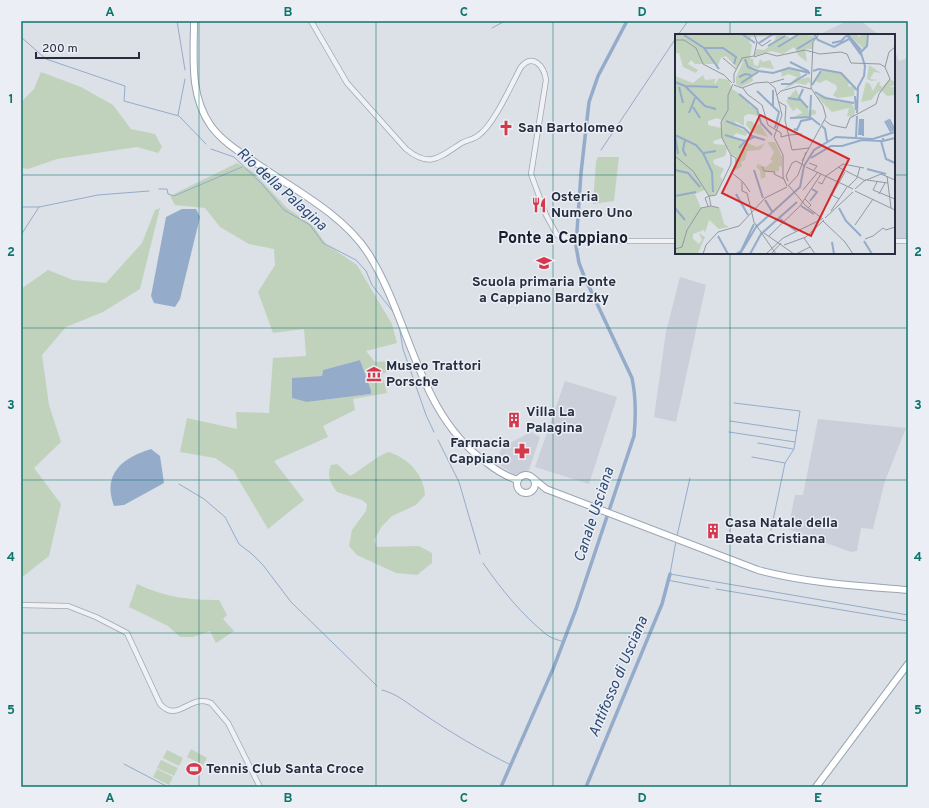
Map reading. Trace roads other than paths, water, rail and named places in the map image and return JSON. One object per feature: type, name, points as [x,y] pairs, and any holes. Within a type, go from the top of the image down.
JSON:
[{"type":"main road","points":[[194,21],[194,76],[199,103],[211,126],[230,145],[326,211],[348,229],[360,242],[377,268],[431,393],[448,425],[472,452],[497,470],[518,480]]},
{"type":"main road","points":[[518,480],[525,475],[529,475],[546,489],[577,502],[758,570],[788,578],[908,590]]},
{"type":"main road","points":[[533,490],[535,485],[534,479]]},
{"type":"main road","points":[[518,480],[518,486],[522,491],[528,492],[546,489]]},
{"type":"main road","points":[[816,787],[908,664]]},
{"type":"street","points":[[311,21],[347,83],[406,149],[414,156],[424,160],[444,156],[460,144],[479,135],[490,124],[521,67],[532,61],[538,63],[543,68],[546,80],[531,174],[546,215],[559,237],[569,240],[583,240]]},
{"type":"street","points":[[602,241],[675,241]]},
{"type":"street","points":[[895,241],[908,241]]},
{"type":"street","points":[[21,605],[68,606],[96,617],[127,633],[163,708],[168,711],[176,711],[196,701],[210,702],[228,723],[260,787]]},
{"type":"water","points":[[182,209],[196,209],[200,217],[180,299],[175,307],[154,303],[151,296],[166,217]]},
{"type":"water","points":[[360,360],[371,390],[371,394],[307,402],[292,398],[292,378],[322,376],[323,370]]},
{"type":"water","points":[[151,449],[160,456],[164,483],[124,505],[114,506],[111,495],[111,485],[113,476],[117,469],[131,457]]},
{"type":"waterway","name":"Rio della Palagina","points":[[177,21],[185,70]]},
{"type":"waterway","points":[[492,28],[505,21]]},
{"type":"waterway","name":"Canale Usciana","points":[[501,787],[553,669],[576,609],[634,436],[635,407],[632,378],[584,276],[579,263],[576,246],[581,173],[589,102],[598,76],[627,21]]},
{"type":"waterway","points":[[679,34],[688,21]]},
{"type":"waterway","points":[[21,37],[46,59],[125,86],[124,101],[179,116],[206,144]]},
{"type":"waterway","points":[[601,150],[675,39]]},
{"type":"waterway","name":"Rio della Palagina","points":[[178,115],[185,79]]},
{"type":"waterway","name":"Rio della Palagina","points":[[211,149],[234,157],[262,184],[284,210],[310,225],[323,243],[356,260],[366,271],[372,285],[394,313]]},
{"type":"waterway","points":[[159,189],[167,189],[168,194],[174,196],[242,167]]},
{"type":"waterway","points":[[21,207],[39,207],[98,195],[149,191]]},
{"type":"waterway","points":[[21,235],[39,207]]},
{"type":"waterway","name":"Rio della Palagina","points":[[399,325],[403,349],[426,415],[434,432]]},
{"type":"waterway","points":[[734,403],[800,411],[794,449],[785,463],[771,530]]},
{"type":"waterway","points":[[730,421],[797,431]]},
{"type":"waterway","points":[[729,432],[795,442]]},
{"type":"waterway","name":"Rio della Palagina","points":[[438,440],[459,482],[480,554]]},
{"type":"waterway","points":[[758,443],[793,449]]},
{"type":"waterway","points":[[752,457],[785,463]]},
{"type":"waterway","points":[[677,536],[690,478]]},
{"type":"waterway","points":[[179,484],[204,499],[225,517],[239,544],[263,565],[291,602],[377,686]]},
{"type":"waterway","points":[[676,541],[670,574],[908,615]]},
{"type":"waterway","name":"Rio della Palagina","points":[[483,563],[505,592],[529,619],[549,636],[564,642]]},
{"type":"waterway","name":"Antifosso di Usciana","points":[[586,787],[662,604],[670,574]]},
{"type":"waterway","points":[[667,580],[709,588]]},
{"type":"waterway","points":[[716,589],[908,621]]},
{"type":"waterway","points":[[382,690],[398,697],[454,734],[511,765]]},
{"type":"waterway","points":[[124,764],[168,787]]},
{"type":"tunnel","points":[[583,240],[602,241]]},
{"type":"place","name":"San Bartolomeo","points":[[506,128]]},
{"type":"place","name":"Osteria Numero Uno","points":[[539,205]]},
{"type":"place","name":"Scuola primaria Ponte a Cappiano Bardzky","points":[[544,263]]},
{"type":"place","name":"Museo Trattori Porsche","points":[[374,374]]},
{"type":"place","name":"Villa La Palagina","points":[[514,420]]},
{"type":"place","name":"Farmacia Cappiano","points":[[522,451]]},
{"type":"place","name":"Casa Natale della Beata Cristiana","points":[[713,531]]},
{"type":"place","name":"Tennis Club Santa Croce","points":[[194,769]]},
{"type":"district","name":"Ponte a Cappiano","points":[[563,239]]}]
